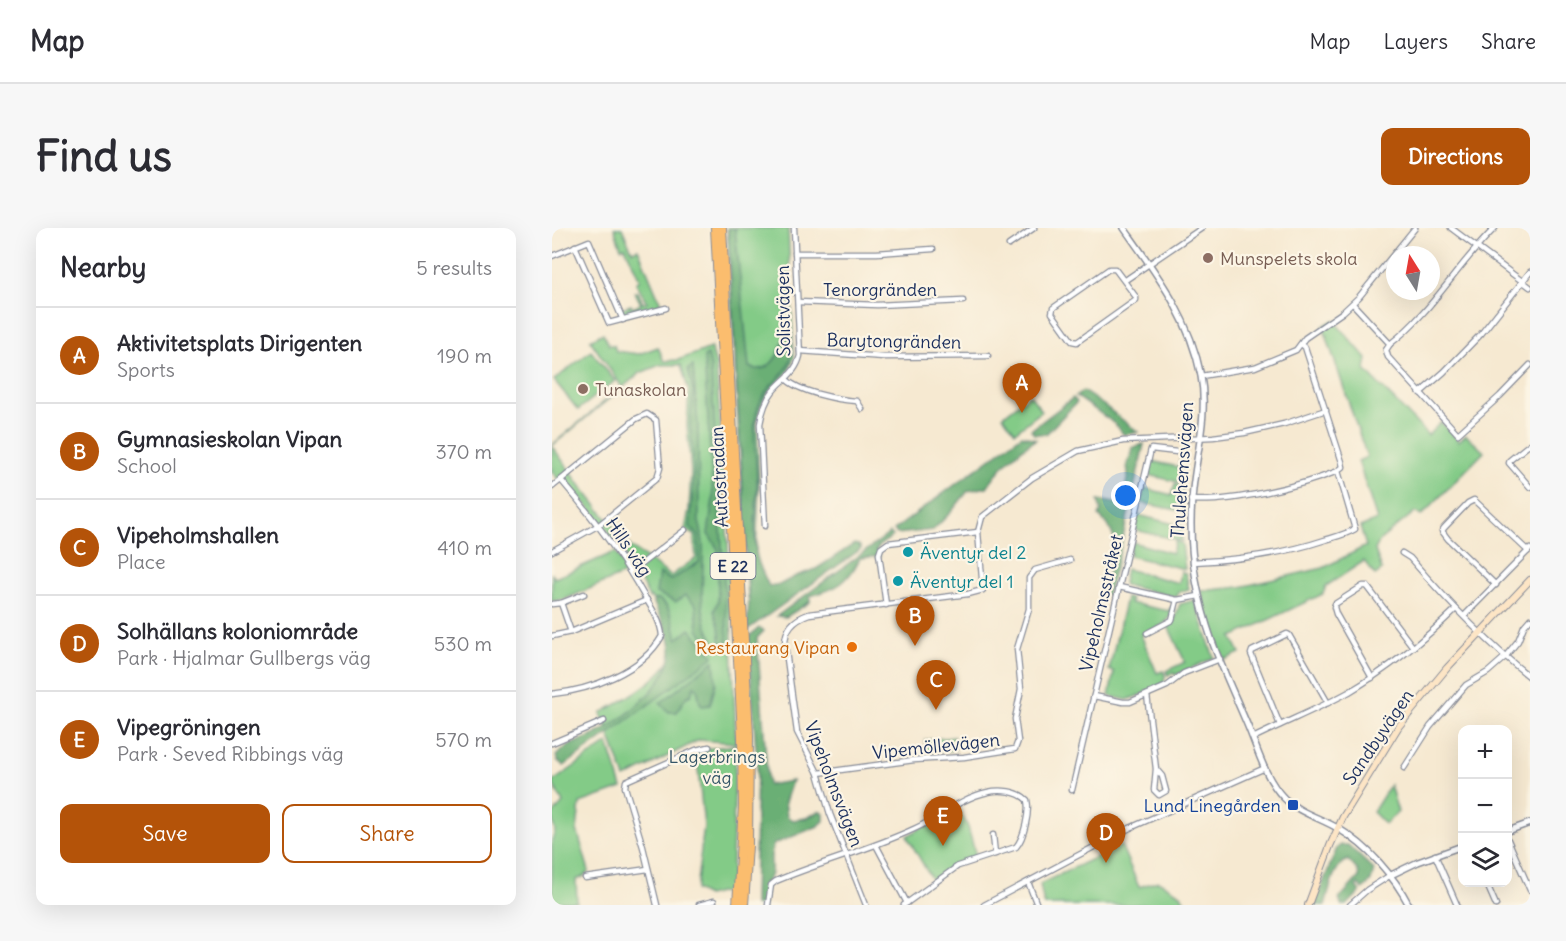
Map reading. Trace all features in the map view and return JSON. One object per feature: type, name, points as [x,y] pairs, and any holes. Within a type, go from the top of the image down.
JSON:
[{"type":"highway","name":"Autostradan","points":[[715,228],[742,735],[743,806],[737,905]]},
{"type":"highway","name":"Autostradan","points":[[722,228],[749,725],[748,846],[744,905]]},
{"type":"highway","points":[[748,846],[748,905]]},
{"type":"main road","name":"Sandbyvägen","points":[[1308,905],[1338,828],[1399,726],[1447,668],[1530,580]]},
{"type":"street","name":"Solistvägen","points":[[765,526],[760,424],[769,396],[797,365],[800,351],[794,228]]},
{"type":"street","points":[[1009,245],[1034,228]]},
{"type":"street","name":"Thulehemsvägen","points":[[1124,228],[1175,303],[1184,322],[1201,376],[1203,415],[1191,500],[1193,562],[1199,596],[1220,659],[1265,768],[1276,788],[1287,801],[1338,828],[1367,851],[1389,876],[1409,905]]},
{"type":"street","points":[[1124,281],[1202,228]]},
{"type":"street","points":[[1201,376],[1270,362],[1293,352],[1305,338],[1353,304],[1415,228]]},
{"type":"street","points":[[1451,228],[1530,287]]},
{"type":"street","points":[[1495,228],[1476,246],[1422,314],[1390,344],[1386,350],[1387,355],[1458,434],[1530,365]]},
{"type":"street","points":[[552,256],[588,241],[623,320]]},
{"type":"street","points":[[575,246],[605,318],[610,324],[666,308]]},
{"type":"street","points":[[795,253],[876,254],[933,249]]},
{"type":"street","points":[[1111,268],[1115,269],[1124,281],[1136,300],[1077,342],[1072,341],[1052,313],[1053,308],[1111,268]]},
{"type":"street","points":[[1420,393],[1444,372],[1480,334],[1521,280],[1530,272]]},
{"type":"street","name":"Tenorgränden","points":[[798,302],[877,305],[963,301]]},
{"type":"street","points":[[1353,304],[1390,344]]},
{"type":"street","points":[[1191,500],[1266,492],[1342,469],[1343,465],[1326,410],[1305,347],[1301,344]]},
{"type":"street","name":"Barytongränden","points":[[800,351],[884,357],[988,356]]},
{"type":"street","points":[[786,379],[792,385],[810,391],[857,401],[862,409]]},
{"type":"street","points":[[978,532],[888,543],[883,546],[879,554],[886,605],[983,590],[978,532],[980,521],[985,513],[1032,478],[1078,451],[1123,441],[1223,436],[1264,429],[1326,410]]},
{"type":"street","points":[[552,488],[628,425],[647,414],[653,416],[657,423],[659,473],[657,478],[599,525],[552,551]]},
{"type":"street","points":[[1530,444],[1509,463],[1530,487]]},
{"type":"street","name":"Vipeholmsstråket","points":[[1072,790],[1150,449],[1177,452]]},
{"type":"street","points":[[1193,562],[1243,558],[1298,548],[1353,531],[1354,524],[1338,471]]},
{"type":"street","name":"Hills väg","points":[[552,694],[592,685],[620,672],[647,655],[662,636],[662,629],[631,572],[599,525],[561,480]]},
{"type":"street","points":[[1464,616],[1496,585],[1529,550],[1474,500],[1468,502],[1442,531],[1496,585]]},
{"type":"street","points":[[631,572],[685,530]]},
{"type":"street","points":[[1402,553],[1407,555],[1479,633],[1530,677]]},
{"type":"street","name":"Vipemöllevägen","points":[[818,773],[1015,749],[1018,741],[1016,719],[1021,690],[1017,649],[1029,609],[1029,578],[1035,570],[1070,560]]},
{"type":"street","points":[[1372,678],[1334,610],[1335,604],[1363,586],[1367,586],[1413,647]]},
{"type":"street","points":[[1119,587],[1178,600],[1199,596]]},
{"type":"street","points":[[552,604],[584,594]]},
{"type":"street","points":[[552,636],[571,632],[647,600]]},
{"type":"street","points":[[1147,633],[1172,620],[1178,600]]},
{"type":"street","points":[[561,603],[571,632]]},
{"type":"street","name":"Vipeholmsvägen","points":[[866,905],[830,814],[818,773],[797,732],[785,644],[790,625],[798,618],[813,613],[886,605]]},
{"type":"street","points":[[1253,738],[1328,703],[1372,678],[1413,647],[1456,609]]},
{"type":"street","points":[[1404,768],[1430,727],[1466,685],[1488,672],[1505,657],[1518,642],[1524,626],[1530,619]]},
{"type":"street","points":[[1280,725],[1252,656],[1252,651],[1257,647],[1289,635],[1328,703]]},
{"type":"street","points":[[1094,696],[1126,702],[1167,686],[1182,674],[1220,659]]},
{"type":"street","points":[[1147,695],[1156,769],[1154,790],[1159,795],[1166,790],[1162,777],[1156,769]]},
{"type":"street","points":[[552,743],[604,721]]},
{"type":"street","points":[[657,905],[625,785],[626,781],[630,777],[696,750],[709,747]]},
{"type":"street","points":[[984,905],[1138,825],[1265,768]]},
{"type":"street","points":[[768,905],[772,884],[785,877],[914,830],[953,807],[982,794],[999,790],[1023,796],[1027,800],[1028,807],[1019,843],[1014,849],[953,869],[905,904],[876,845]]},
{"type":"street","points":[[1512,830],[1530,824]]},
{"type":"street","points":[[993,835],[995,854]]},
{"type":"street","points":[[1350,905],[1367,890],[1389,876],[1458,847]]},
{"type":"street","points":[[1512,849],[1530,890]]},
{"type":"street","points":[[1436,855],[1457,905]]},
{"type":"street","points":[[585,878],[648,869]]},
{"type":"street","points":[[1028,882],[1037,905]]},
{"type":"street","points":[[1488,887],[1496,905]]},
{"type":"street","points":[[699,905],[714,901]]},
{"type":"green space","points":[[614,228],[622,228],[632,251],[638,249],[661,304],[626,315],[622,313],[622,308],[631,305],[633,308],[641,304],[635,292],[638,292],[643,303],[647,302],[636,283],[640,280],[625,247],[621,248]]},
{"type":"green space","points":[[727,228],[788,228],[794,358],[788,372],[768,393],[761,406],[757,423],[759,485],[756,556],[760,596],[748,598]]},
{"type":"green space","points":[[728,228],[735,228],[749,367],[756,369],[769,365],[781,348],[785,335],[790,333],[792,336],[790,361],[786,370],[763,397],[756,418],[754,437],[757,476],[755,535],[761,569],[769,586],[781,584],[816,569],[854,544],[859,545],[861,549],[747,630],[749,600]]},
{"type":"green space","points":[[1333,320],[1367,359],[1365,370],[1428,435],[1441,422],[1459,441],[1466,435],[1484,452],[1421,516],[1415,512],[1380,540],[1375,550],[1382,570],[1375,575],[1364,561],[1326,586],[1323,594],[1232,637],[1240,653],[1224,660],[1206,613],[1201,591],[1240,587],[1323,568],[1366,546],[1360,527],[1377,520],[1358,461],[1367,457],[1323,326]]},
{"type":"green space","points":[[603,333],[609,345],[614,345],[616,351],[639,354],[658,347],[664,361],[678,360],[711,348],[716,365],[728,545],[736,743],[699,740],[625,778],[601,713],[657,676],[672,656],[674,645],[654,602],[651,597],[649,598],[621,549],[599,519],[562,477],[558,479],[552,472],[552,446],[552,445],[622,387],[590,340]],"holes":[[[660,365],[681,365],[689,392],[687,425],[691,471],[689,510],[685,530],[694,535],[696,558],[671,576],[632,548],[620,535],[552,446],[640,373]]]},
{"type":"green space","points":[[591,351],[615,381],[578,410],[554,380]]},
{"type":"green space","points":[[708,355],[711,367],[728,642],[721,645],[719,626],[714,611],[718,601],[718,549],[708,534],[713,499],[704,357]]},
{"type":"green space","points":[[693,366],[698,425],[699,522],[703,552],[702,598],[707,628],[714,641],[713,647],[698,630],[696,605],[685,595],[676,602],[656,593],[659,573],[671,580],[699,562],[698,535],[690,527],[694,470],[690,425],[693,392],[688,369]]},
{"type":"green space","points":[[1083,391],[1138,432],[1124,435],[1115,424],[1076,396]]},
{"type":"green space","points":[[1030,395],[1042,411],[1015,432],[1003,416]]},
{"type":"green space","points":[[1073,398],[1077,402],[1046,434],[1034,434],[1031,430]]},
{"type":"green space","points":[[1022,435],[1036,439],[1009,460],[987,487],[968,491],[933,530],[897,534],[894,530]]},
{"type":"green space","points":[[1144,444],[1119,555],[1107,595],[1102,595],[1101,591],[1109,571],[1114,538],[1108,525],[1099,516],[1101,511],[1098,500],[1122,504],[1128,474],[1127,464],[1132,448]]},
{"type":"green space","points":[[1181,457],[1185,464],[1183,483],[1148,475],[1151,461],[1178,467]]},
{"type":"green space","points":[[1175,484],[1183,487],[1182,511],[1141,503],[1144,488],[1172,495]]},
{"type":"green space","points":[[1181,514],[1182,541],[1135,530],[1138,515],[1178,525]]},
{"type":"green space","points":[[890,533],[893,536],[876,550],[880,556],[860,558],[851,574],[841,584],[828,591],[810,596],[810,602],[786,617],[777,616]]},
{"type":"green space","points":[[1175,541],[1182,544],[1185,569],[1129,556],[1132,542],[1172,553]]},
{"type":"green space","points":[[615,552],[629,572],[563,600],[552,601],[552,574],[555,578]]},
{"type":"green space","points":[[1126,569],[1179,583],[1181,571],[1186,574],[1189,589],[1178,592],[1177,597],[1124,585]]},
{"type":"green space","points":[[1126,598],[1131,599],[1130,603],[1169,611],[1170,608],[1173,609],[1165,623],[1141,635],[1157,673],[1163,671],[1165,675],[1164,683],[1127,700],[1109,696],[1114,672],[1109,670]]},
{"type":"green space","points":[[658,599],[669,611],[677,639],[690,629],[713,655],[712,658],[564,766],[556,756],[561,751],[611,726],[646,697],[664,673],[670,660],[671,648],[653,600]]},
{"type":"green space","points":[[1195,600],[1214,658],[1175,675],[1174,673],[1168,675],[1166,671],[1185,662],[1168,626],[1175,619],[1180,604]]},
{"type":"green space","points":[[759,628],[764,631],[757,638],[768,785],[792,781],[785,802],[787,816],[792,820],[806,818],[820,811],[824,814],[824,821],[818,826],[774,844],[770,875],[764,885],[763,905],[754,905],[757,765],[748,637]]},
{"type":"green space","points":[[714,661],[716,683],[710,705],[702,706],[697,688],[694,686],[691,695],[686,697],[677,712],[669,712],[660,703]]},
{"type":"green space","points":[[954,737],[955,750],[926,753],[925,740]]},
{"type":"green space","points":[[608,743],[622,788],[580,803],[577,830],[589,871],[576,880],[577,902],[552,902],[552,840],[555,832],[552,815],[563,803],[552,782]]},
{"type":"green space","name":"Lagerbrings väg","points":[[736,745],[731,890],[707,896],[696,890],[704,826],[696,750]]},
{"type":"green space","points":[[1390,785],[1398,812],[1385,824],[1373,812]]},
{"type":"green space","points":[[958,807],[968,827],[976,856],[952,866],[932,880],[907,836]]},
{"type":"green space","points":[[1121,845],[1139,887],[1158,881],[1181,894],[1186,905],[1044,905],[1040,884]]},
{"type":"green space","points":[[1341,845],[1348,845],[1374,870],[1371,881],[1363,889],[1358,884],[1356,886],[1360,892],[1347,905],[1341,905],[1339,899],[1359,877],[1358,871],[1348,860],[1338,867],[1325,905],[1314,905],[1337,848]]},
{"type":"place","name":"Munspelets skola","points":[[1208,258]]},
{"type":"place","name":"Tunaskolan","points":[[583,389]]},
{"type":"place","name":"Aktivitetsplats Dirigenten","points":[[1022,413]]},
{"type":"place","name":"Äventyr del 2","points":[[908,552]]},
{"type":"place","name":"Äventyr del 1","points":[[898,581]]},
{"type":"place","name":"Gymnasieskolan Vipan","points":[[915,646]]},
{"type":"place","name":"Restaurang Vipan","points":[[852,647]]},
{"type":"place","name":"Vipeholmshallen","points":[[936,710]]},
{"type":"place","name":"Lund Linegården","points":[[1293,805]]},
{"type":"place","name":"Vipegröningen","points":[[943,846]]},
{"type":"place","name":"Solhällans koloniområde","points":[[1106,863]]}]
